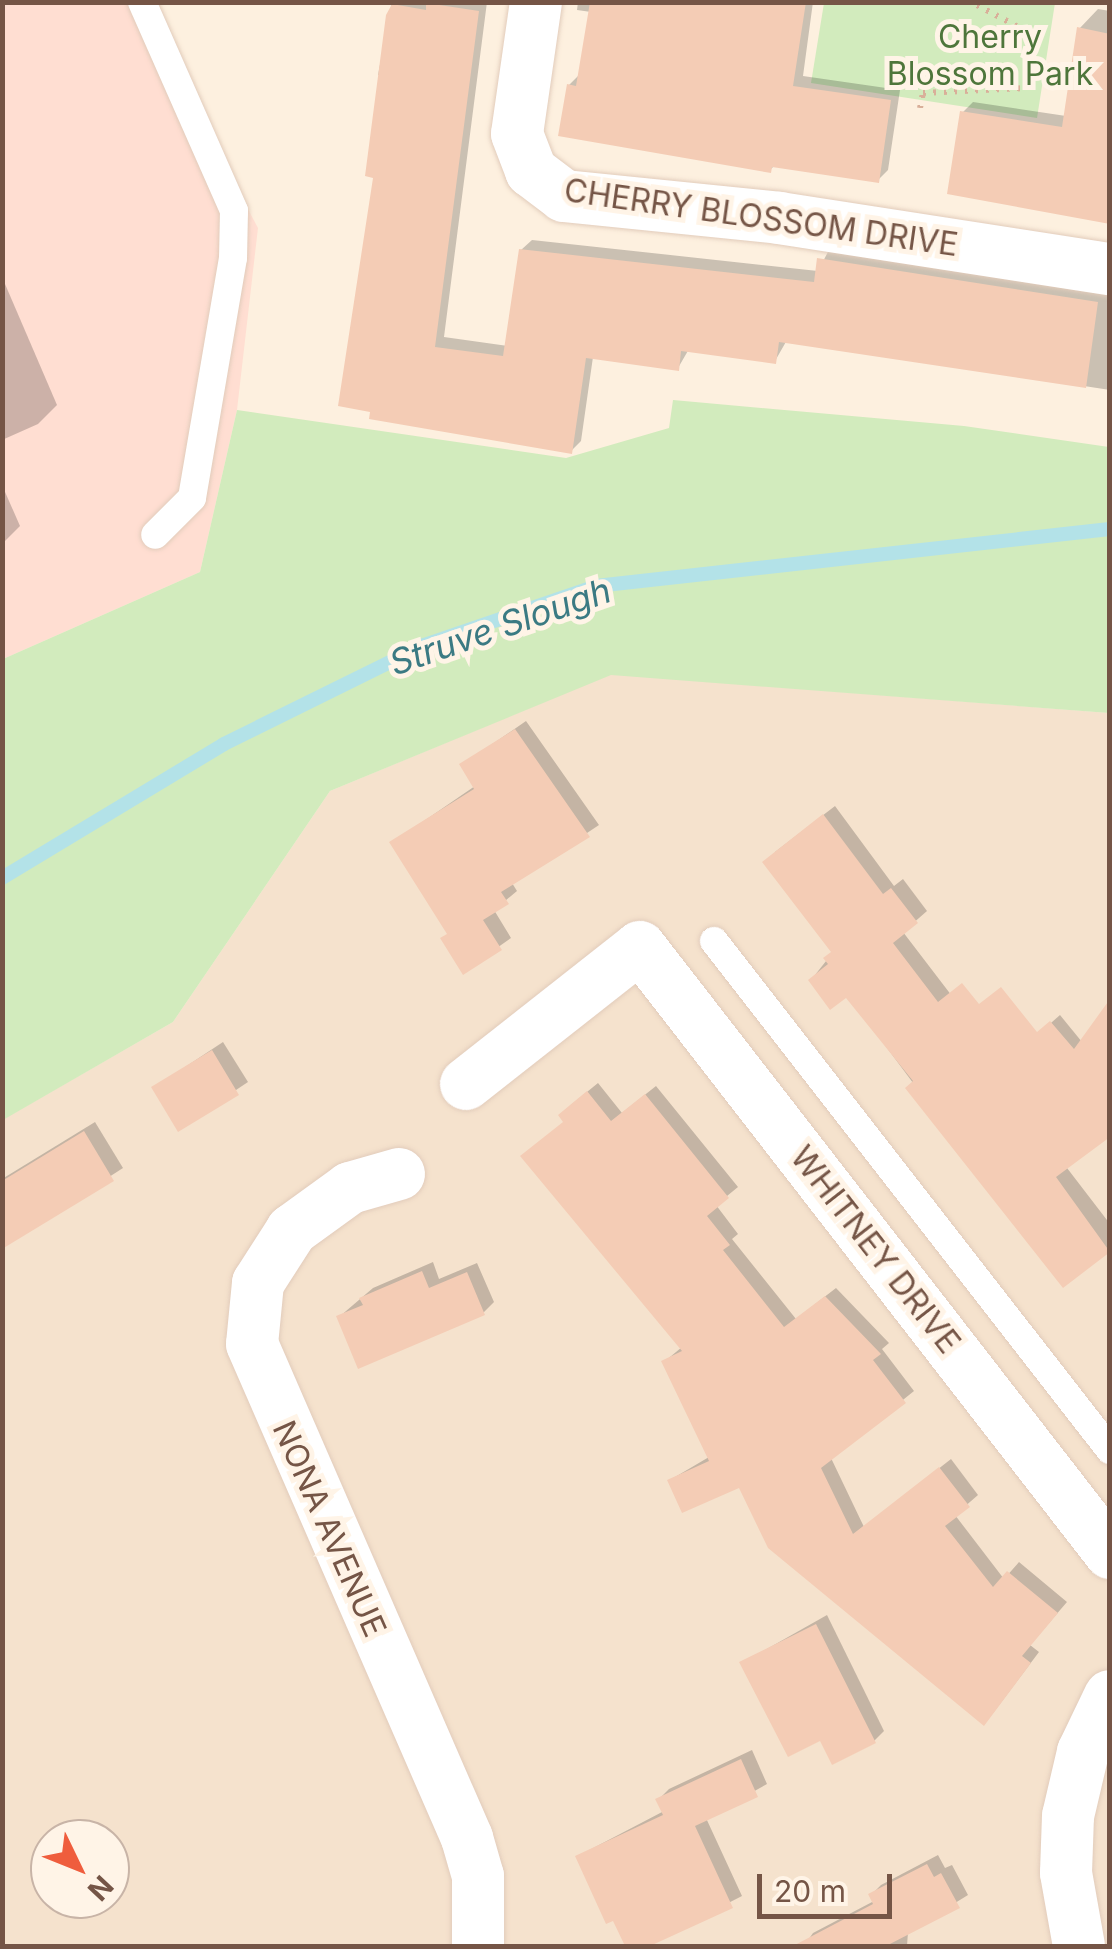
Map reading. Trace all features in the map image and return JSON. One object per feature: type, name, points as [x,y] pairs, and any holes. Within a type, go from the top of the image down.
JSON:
[{"type":"street","name":"CHERRY BLOSSOM DRIVE","points":[[536,2],[517,134],[531,171],[564,196],[779,218],[1110,270]]},
{"type":"street","name":"WHITNEY DRIVE","points":[[466,1084],[640,947],[1110,1552]]},
{"type":"street","name":"NONA AVENUE","points":[[398,1174],[350,1188],[292,1230],[258,1283],[252,1344],[467,1838],[478,1876],[478,1946]]},
{"type":"street","points":[[1079,1946],[1066,1872],[1068,1816],[1084,1752],[1110,1696]]},
{"type":"lane","points":[[142,2],[234,211],[233,258],[192,498],[155,535]]},
{"type":"lane","points":[[714,941],[1110,1450]]},
{"type":"path","points":[[920,108],[922,93],[1027,88],[1034,36],[971,2]]},
{"type":"shaded area","points":[[3,3],[138,3],[258,228],[237,410],[200,572],[3,659]]},
{"type":"shaded area","points":[[611,674],[1109,713],[1109,1946],[3,1946],[2,1120],[173,1022],[330,791]]},
{"type":"green space","name":"Cherry Blossom Park","points":[[824,3],[1055,3],[1037,118],[811,83]]},
{"type":"green space","points":[[673,400],[964,426],[1109,447],[1109,713],[611,675],[330,791],[173,1022],[3,1120],[3,659],[200,572],[237,410],[566,458],[669,428]]},
{"type":"building","points":[[590,2],[806,2],[793,86],[891,100],[879,183],[772,167],[771,173],[558,136],[567,84],[576,86]]},
{"type":"building","points":[[426,3],[479,11],[435,347],[503,356],[519,249],[814,282],[817,258],[1098,302],[1086,388],[779,342],[776,364],[681,351],[679,371],[586,358],[572,454],[369,419],[370,412],[338,406],[373,178],[365,176],[386,15],[392,4],[426,10]]},
{"type":"building","points":[[1077,27],[1110,34],[1110,224],[947,194],[960,111],[1062,127]]},
{"type":"building","points":[[515,729],[590,837],[501,892],[509,904],[483,920],[502,950],[463,975],[440,938],[447,934],[389,842],[474,789],[459,764]]},
{"type":"building","points":[[823,814],[883,894],[891,888],[918,923],[893,943],[938,1002],[962,983],[979,1004],[1001,987],[1037,1032],[1050,1021],[1074,1049],[1110,999],[1110,1137],[1056,1177],[1110,1252],[1063,1288],[905,1088],[913,1081],[846,998],[830,1010],[808,980],[828,964],[823,958],[831,952],[762,862]]},
{"type":"building","points":[[212,1050],[239,1095],[178,1132],[151,1087]]},
{"type":"building","points":[[587,1091],[611,1121],[645,1094],[729,1198],[707,1216],[730,1245],[723,1250],[784,1327],[825,1296],[881,1354],[873,1360],[906,1403],[821,1468],[853,1534],[939,1467],[970,1507],[945,1526],[993,1587],[1007,1571],[1058,1613],[1022,1656],[1031,1663],[984,1726],[768,1548],[739,1488],[682,1513],[667,1480],[709,1461],[661,1361],[682,1351],[520,1156],[563,1122],[558,1115]]},
{"type":"building","points":[[84,1131],[114,1181],[2,1249],[2,1181]]},
{"type":"building","points":[[422,1271],[429,1288],[467,1272],[485,1315],[358,1369],[336,1316],[363,1305],[359,1298]]},
{"type":"building","points":[[816,1624],[876,1743],[832,1765],[820,1741],[788,1757],[739,1662]]},
{"type":"building","points":[[741,1759],[758,1797],[695,1826],[733,1908],[650,1946],[625,1946],[613,1921],[606,1924],[575,1856],[663,1815],[655,1799]]},
{"type":"building","points":[[927,1864],[934,1877],[941,1873],[960,1908],[886,1946],[793,1946],[873,1904],[868,1894]]},
{"type":"waterway","name":"Struve Slough","points":[[2,878],[224,744],[424,645],[596,586],[1110,529]]}]
